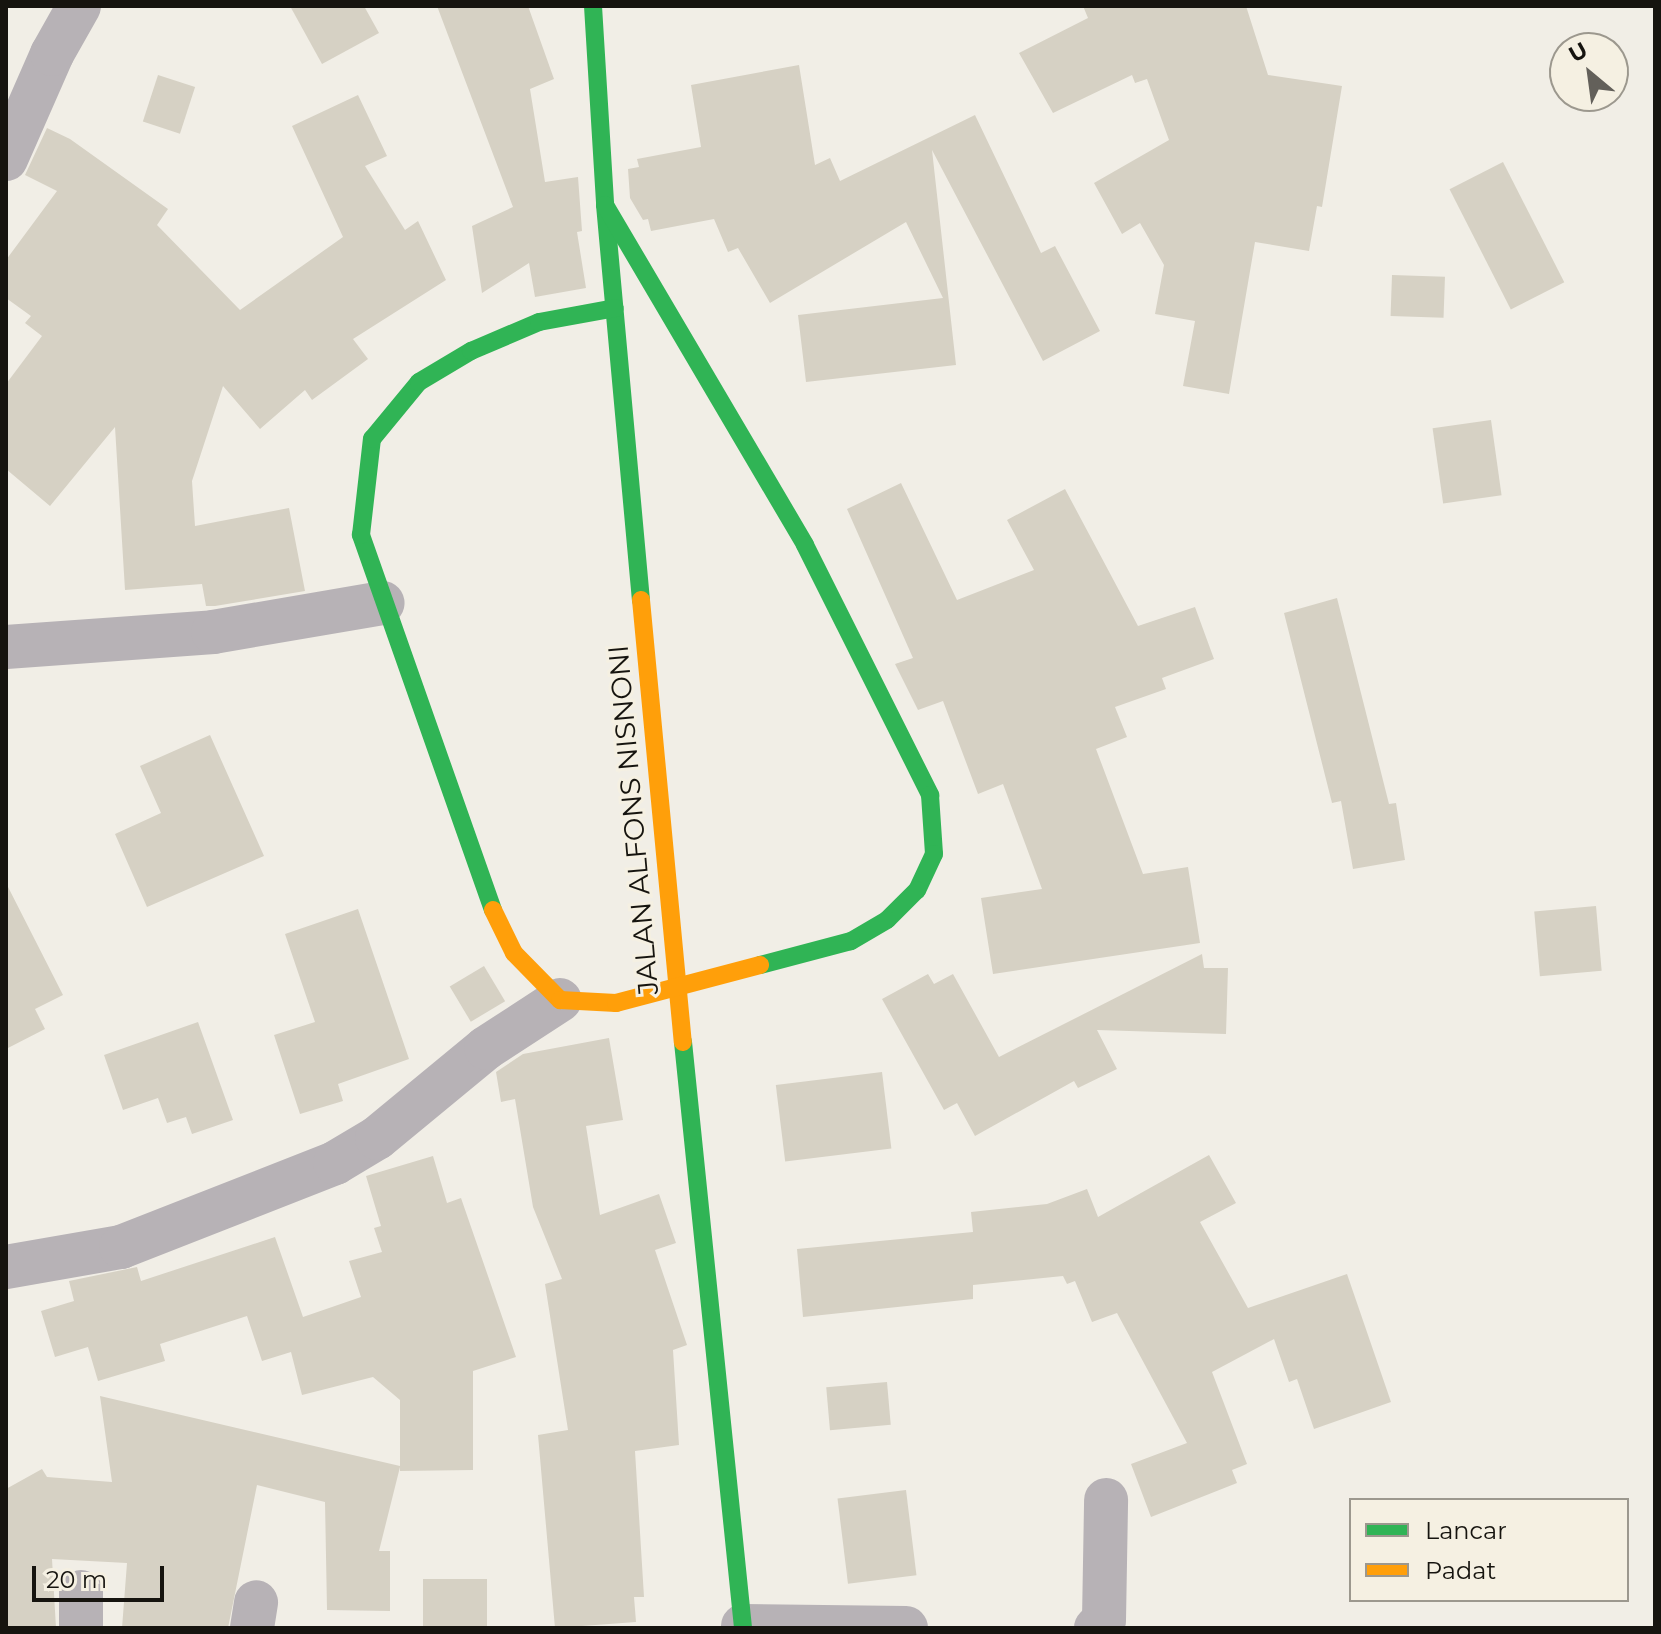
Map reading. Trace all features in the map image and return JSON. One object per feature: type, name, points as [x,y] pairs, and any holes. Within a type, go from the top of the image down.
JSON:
[{"type":"street","points":[[6,159],[52,54],[79,6]]},
{"type":"street","name":"JALAN ALFONS NISNONI","points":[[593,6],[605,205],[676,987],[705,1228],[743,1627]]},
{"type":"street","points":[[6,1267],[121,1247],[335,1163],[377,1138],[486,1048],[560,1000],[616,1003],[851,941],[887,920],[926,876],[935,828],[930,795],[915,758],[805,545],[605,205]]},
{"type":"street","points":[[560,1000],[514,953],[499,927],[361,535],[372,439],[392,410],[419,382],[471,351],[539,322],[615,308]]},
{"type":"street","points":[[6,647],[213,632],[383,603]]},
{"type":"street","points":[[1106,1500],[1107,1625]]},
{"type":"street","points":[[743,1627],[906,1628]]},
{"type":"building","points":[[290,6],[364,6],[379,33],[322,64]]},
{"type":"building","points":[[437,6],[528,6],[554,79],[530,89],[545,182],[578,177],[582,231],[577,232],[586,288],[535,297],[529,263],[482,293],[472,226],[513,207]]},
{"type":"building","points":[[1083,6],[1246,6],[1268,75],[1342,86],[1322,207],[1317,206],[1309,251],[1255,242],[1229,394],[1183,386],[1195,321],[1155,314],[1164,265],[1140,223],[1122,234],[1094,183],[1169,140],[1147,79],[1135,83],[1132,75],[1053,113],[1019,53],[1088,18]]},
{"type":"building","points":[[799,65],[815,165],[830,158],[840,181],[975,115],[1041,253],[1055,246],[1100,331],[1043,361],[932,150],[956,365],[806,382],[798,315],[943,298],[906,222],[770,303],[738,248],[728,252],[714,219],[651,231],[648,219],[643,220],[630,198],[628,169],[639,167],[637,159],[701,147],[691,85]]},
{"type":"building","points":[[158,75],[195,87],[180,134],[143,122]]},
{"type":"building","points":[[358,95],[387,156],[365,166],[405,230],[418,221],[446,280],[353,339],[368,359],[312,400],[305,390],[260,429],[223,386],[192,481],[195,526],[289,508],[305,591],[206,606],[202,584],[125,590],[115,427],[50,506],[6,469],[6,384],[42,336],[25,323],[31,316],[6,298],[6,260],[57,191],[25,175],[47,128],[70,139],[168,209],[157,225],[240,310],[343,237],[292,126]]},
{"type":"building","points":[[1503,162],[1564,282],[1511,310],[1450,189]]},
{"type":"building","points":[[1392,275],[1445,277],[1444,318],[1391,316]]},
{"type":"building","points":[[1491,420],[1502,495],[1443,503],[1433,428]]},
{"type":"building","points":[[901,483],[957,600],[1034,570],[1007,520],[1065,489],[1138,626],[1195,607],[1214,659],[1162,678],[1166,689],[1115,707],[1127,737],[1096,749],[1143,874],[1188,867],[1200,943],[993,974],[981,898],[1042,889],[1003,784],[978,794],[943,701],[918,710],[895,664],[913,658],[847,509]]},
{"type":"building","points":[[1337,598],[1389,804],[1396,803],[1405,860],[1353,869],[1341,801],[1332,803],[1284,613]]},
{"type":"building","points":[[210,735],[264,856],[147,907],[115,834],[161,813],[140,766]]},
{"type":"building","points":[[6,883],[63,995],[35,1009],[45,1029],[6,1049]]},
{"type":"building","points":[[1596,906],[1602,971],[1540,976],[1534,911]]},
{"type":"building","points":[[358,909],[409,1059],[338,1084],[343,1101],[300,1114],[274,1035],[315,1022],[285,934]]},
{"type":"building","points":[[1202,954],[1204,968],[1228,968],[1226,1034],[1097,1030],[1117,1069],[1078,1088],[1074,1081],[975,1136],[957,1103],[944,1110],[882,999],[928,974],[934,984],[953,974],[999,1057]]},
{"type":"building","points":[[484,966],[505,1001],[471,1022],[450,987]]},
{"type":"building","points":[[198,1022],[233,1120],[192,1134],[186,1117],[167,1123],[158,1098],[123,1110],[104,1055]]},
{"type":"building","points":[[609,1038],[623,1120],[586,1126],[600,1215],[659,1194],[676,1243],[655,1250],[687,1345],[673,1350],[679,1445],[635,1451],[644,1597],[634,1597],[636,1622],[555,1628],[538,1435],[568,1430],[545,1284],[562,1279],[533,1207],[515,1099],[501,1102],[496,1072],[523,1054]]},
{"type":"building","points":[[882,1072],[891,1148],[785,1161],[776,1085]]},
{"type":"building","points":[[1209,1155],[1236,1203],[1200,1222],[1248,1308],[1347,1274],[1391,1402],[1314,1429],[1297,1379],[1289,1382],[1274,1339],[1212,1372],[1247,1464],[1232,1470],[1237,1483],[1151,1517],[1131,1464],[1187,1443],[1117,1313],[1092,1322],[1075,1281],[1067,1284],[1063,1276],[973,1285],[973,1299],[803,1317],[797,1249],[973,1232],[971,1212],[1047,1204],[1087,1189],[1098,1217]]},
{"type":"building","points":[[433,1156],[447,1203],[461,1198],[516,1357],[473,1371],[473,1470],[400,1471],[400,1467],[379,1551],[390,1551],[390,1611],[327,1610],[325,1502],[257,1485],[228,1628],[122,1628],[127,1563],[52,1559],[56,1628],[6,1628],[6,1489],[42,1469],[47,1477],[112,1482],[100,1396],[400,1466],[400,1400],[373,1377],[302,1395],[291,1352],[262,1361],[247,1316],[160,1344],[165,1361],[98,1381],[88,1347],[55,1357],[41,1311],[74,1301],[69,1281],[137,1267],[141,1281],[275,1237],[303,1317],[361,1297],[349,1261],[382,1252],[374,1228],[381,1226],[366,1176]]},
{"type":"building","points":[[887,1382],[891,1425],[830,1430],[826,1387]]},
{"type":"building","points":[[906,1490],[916,1575],[848,1584],[838,1498]]},
{"type":"building","points":[[423,1579],[487,1579],[487,1628],[423,1628]]},
{"type":"traffic: fast","points":[[593,6],[605,205],[641,600]]},
{"type":"traffic: fast","points":[[605,205],[805,545],[930,795],[934,854],[917,890],[887,920],[851,941],[760,965]]},
{"type":"traffic: fast","points":[[493,910],[361,535],[372,439],[419,382],[471,351],[539,322],[615,308]]},
{"type":"traffic: fast","points":[[683,1042],[743,1628]]},
{"type":"traffic: slow","points":[[641,600],[683,1042]]},
{"type":"traffic: slow","points":[[493,910],[514,953],[560,1000],[616,1003],[760,965]]}]
